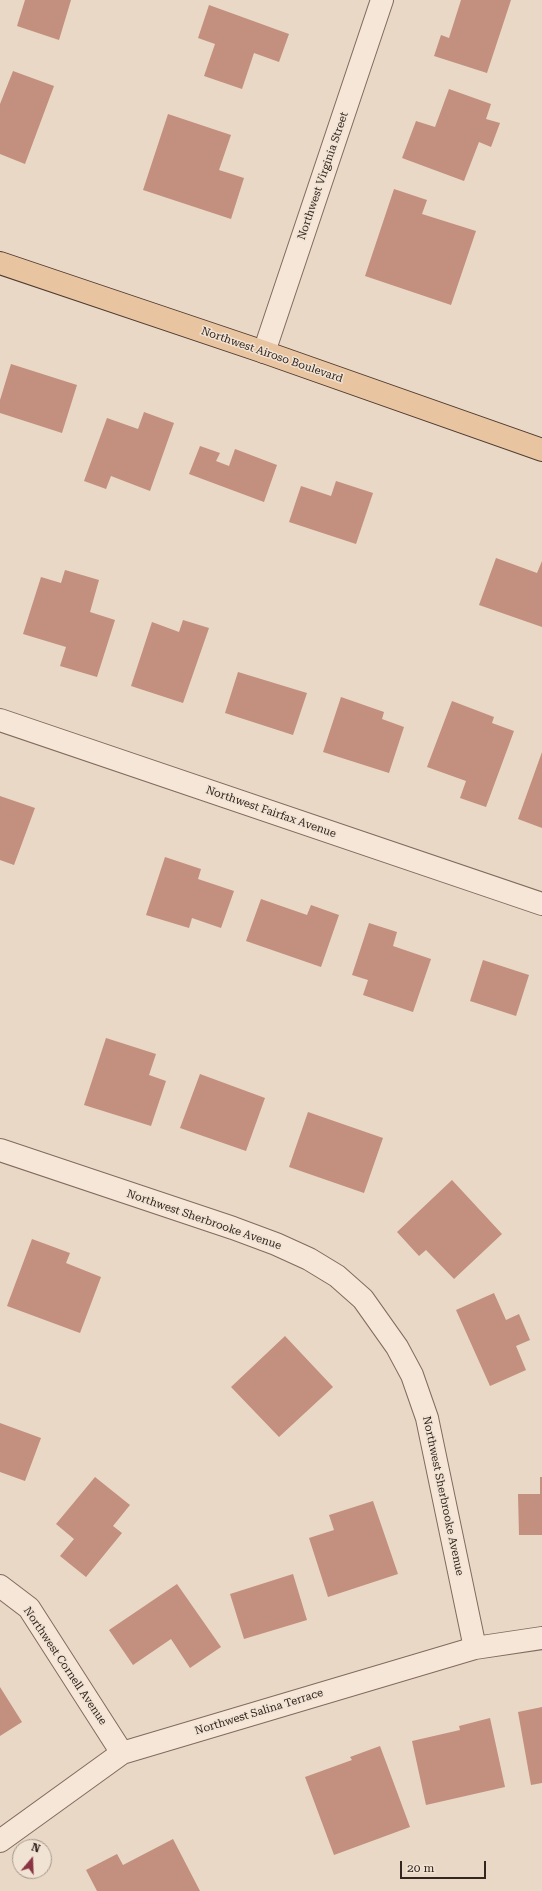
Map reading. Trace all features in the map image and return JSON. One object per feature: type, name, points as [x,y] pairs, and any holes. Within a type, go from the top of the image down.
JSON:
[{"type":"main road","name":"Northwest Airoso Boulevard","points":[[0,263],[264,352],[542,450]]},
{"type":"street","name":"Northwest Virginia Street","points":[[264,352],[382,0]]},
{"type":"street","name":"Northwest Fairfax Avenue","points":[[0,720],[542,904]]},
{"type":"street","name":"Northwest Sherbrooke Avenue","points":[[0,1150],[233,1228],[276,1244],[309,1259],[337,1276],[363,1299],[397,1347],[412,1375],[427,1418],[475,1648]]},
{"type":"street","name":"Northwest Cornell Avenue","points":[[0,1586],[29,1608],[122,1753]]},
{"type":"street","name":"Northwest Salina Terrace","points":[[0,1841],[122,1753],[475,1648],[542,1638]]},
{"type":"building","points":[[25,0],[71,0],[59,40],[17,26]]},
{"type":"building","points":[[461,0],[511,0],[487,73],[434,56],[441,35],[449,38]]},
{"type":"building","points":[[209,5],[289,34],[279,62],[254,53],[242,89],[204,76],[215,44],[198,38]]},
{"type":"building","points":[[13,71],[54,86],[25,164],[0,154],[0,104]]},
{"type":"building","points":[[449,89],[491,104],[486,119],[500,123],[491,147],[479,142],[464,181],[402,158],[416,121],[435,127]]},
{"type":"building","points":[[168,114],[231,135],[219,170],[244,178],[231,219],[143,190]]},
{"type":"building","points":[[394,189],[427,200],[422,214],[476,231],[451,305],[365,276]]},
{"type":"building","points":[[11,364],[77,385],[62,433],[0,413],[0,400]]},
{"type":"building","points":[[144,412],[174,423],[150,491],[111,476],[106,489],[84,481],[107,418],[138,429]]},
{"type":"building","points":[[200,446],[220,453],[216,461],[229,466],[235,449],[277,465],[264,502],[189,474]]},
{"type":"building","points":[[336,481],[373,493],[356,544],[289,522],[301,486],[331,496]]},
{"type":"building","points":[[496,558],[537,573],[542,561],[542,627],[479,605]]},
{"type":"building","points":[[65,570],[99,580],[90,612],[115,620],[97,677],[60,666],[66,647],[23,634],[41,577],[61,583]]},
{"type":"building","points":[[183,620],[209,628],[183,703],[131,686],[152,622],[179,632]]},
{"type":"building","points":[[238,672],[307,693],[293,735],[225,713]]},
{"type":"building","points":[[341,697],[384,712],[382,719],[404,727],[389,773],[323,752]]},
{"type":"building","points":[[452,701],[494,717],[492,723],[514,731],[486,807],[460,798],[466,781],[427,767]]},
{"type":"building","points":[[542,752],[542,828],[518,819]]},
{"type":"building","points":[[0,796],[35,808],[14,865],[0,860]]},
{"type":"building","points":[[165,857],[201,869],[198,879],[234,891],[221,928],[192,918],[189,928],[146,915]]},
{"type":"building","points":[[261,899],[307,915],[311,905],[339,915],[321,967],[246,941]]},
{"type":"building","points":[[369,923],[397,932],[393,946],[431,959],[413,1012],[363,995],[368,980],[352,975]]},
{"type":"building","points":[[483,960],[529,975],[516,1016],[470,1001]]},
{"type":"building","points":[[106,1038],[156,1054],[149,1075],[166,1081],[151,1126],[84,1105]]},
{"type":"building","points":[[200,1074],[265,1098],[246,1151],[180,1128]]},
{"type":"building","points":[[308,1112],[383,1138],[364,1193],[289,1167]]},
{"type":"building","points":[[452,1180],[502,1234],[454,1279],[426,1250],[419,1256],[397,1232]]},
{"type":"building","points":[[32,1239],[70,1253],[66,1263],[101,1277],[80,1333],[7,1306]]},
{"type":"building","points":[[494,1293],[506,1320],[519,1314],[530,1340],[516,1346],[526,1370],[490,1386],[456,1310]]},
{"type":"building","points":[[285,1336],[333,1387],[279,1437],[231,1387]]},
{"type":"building","points":[[0,1423],[41,1438],[25,1481],[0,1472]]},
{"type":"building","points":[[95,1477],[130,1505],[113,1526],[122,1533],[86,1577],[60,1556],[74,1539],[56,1524]]},
{"type":"building","points":[[540,1477],[542,1477],[542,1535],[519,1535],[518,1494],[540,1494]]},
{"type":"building","points":[[373,1501],[398,1574],[328,1597],[309,1538],[334,1530],[329,1515]]},
{"type":"building","points":[[293,1574],[307,1620],[244,1639],[230,1594]]},
{"type":"building","points":[[177,1584],[221,1647],[190,1668],[171,1639],[133,1665],[109,1630]]},
{"type":"building","points":[[0,1687],[22,1722],[0,1736]]},
{"type":"building","points":[[542,1707],[542,1783],[531,1785],[518,1712]]},
{"type":"building","points":[[490,1718],[505,1787],[426,1805],[412,1741],[460,1730],[459,1726]]},
{"type":"building","points":[[380,1746],[410,1827],[334,1855],[305,1777],[352,1760],[350,1757]]},
{"type":"building","points":[[173,1839],[200,1891],[97,1891],[86,1870],[117,1854],[123,1865]]}]
